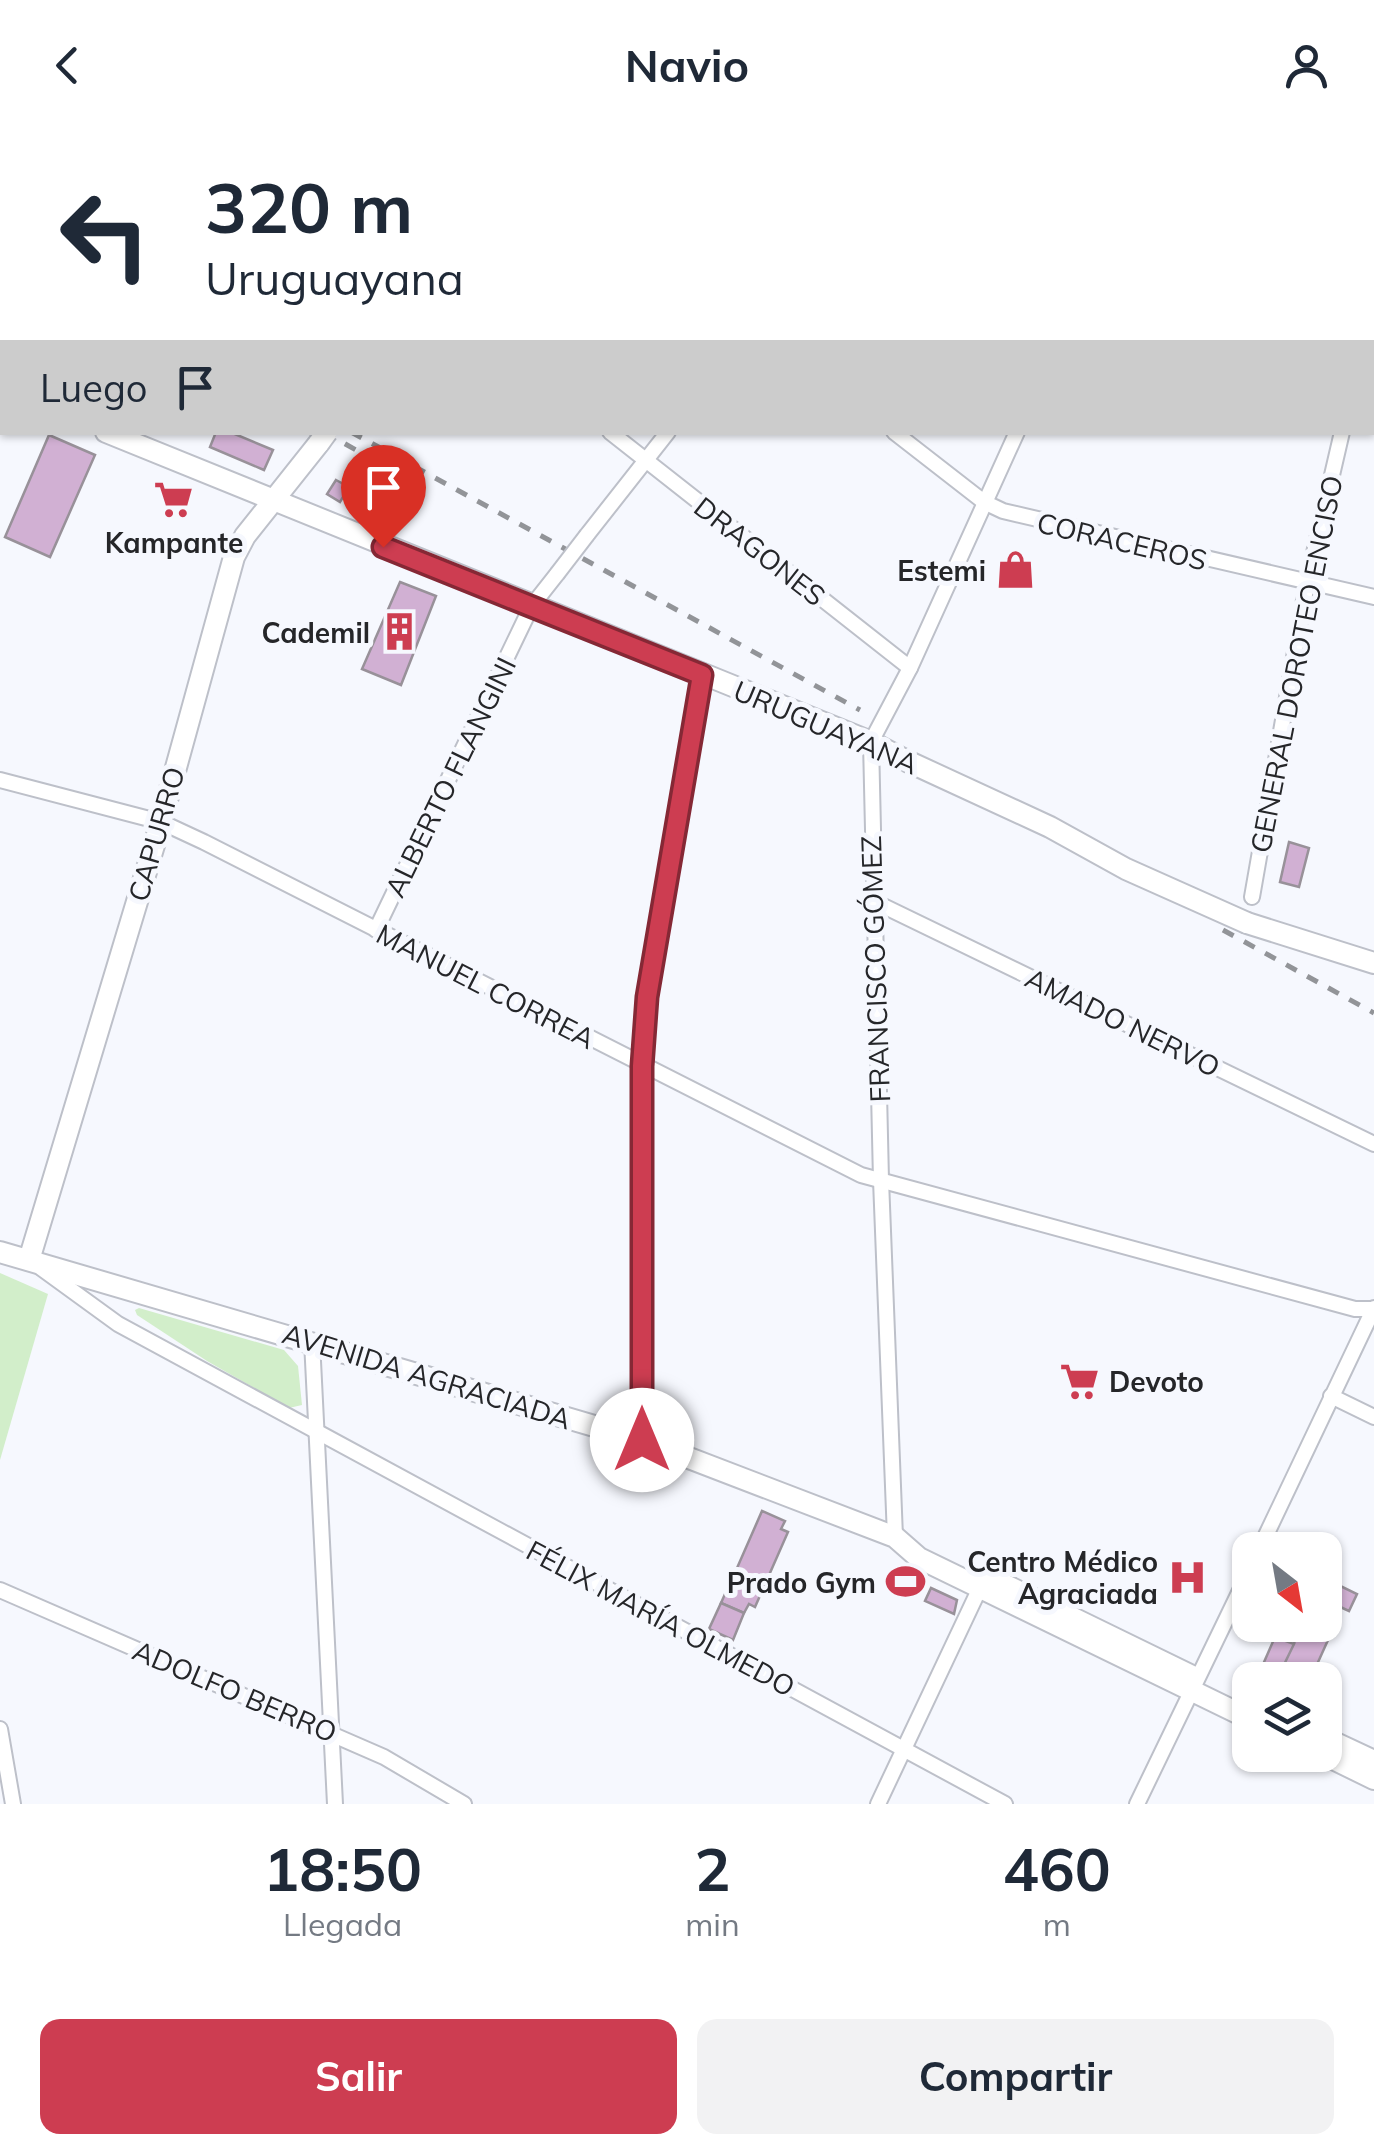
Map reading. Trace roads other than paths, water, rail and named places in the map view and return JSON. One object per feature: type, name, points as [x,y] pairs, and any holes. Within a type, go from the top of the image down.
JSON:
[{"type":"street","name":"URUGUAYANA","points":[[113,435],[871,742],[1126,869],[1247,923],[1374,964]]},
{"type":"street","name":"DRAGONES","points":[[614,435],[910,668]]},
{"type":"street","name":"ALBERTO FLANGINI","points":[[376,930],[530,607],[666,435]]},
{"type":"street","name":"CORACEROS","points":[[898,435],[984,502],[1026,519],[1374,597]]},
{"type":"street","name":"FRANCISCO GÓMEZ","points":[[899,1540],[880,1180],[871,742],[910,668],[1016,435]]},
{"type":"street","name":"GENERAL DOROTEO ENCISO","points":[[1252,897],[1308,583],[1341,435]]},
{"type":"street","name":"CAPURRO","points":[[29,1260],[161,822],[234,557],[245,536],[323,438]]},
{"type":"street","points":[[642,1440],[642,1066],[647,997],[702,675]]},
{"type":"street","name":"MANUEL CORREA","points":[[0,780],[161,822],[862,1175],[1355,1309],[1374,1308]]},
{"type":"street","name":"AMADO NERVO","points":[[873,900],[1374,1144]]},
{"type":"street","name":"AVENIDA AGRACIADA","points":[[0,1252],[642,1440],[899,1540],[922,1544],[983,1581],[1195,1685],[1232,1707]]},
{"type":"street","name":"FÉLIX MARÍA OLMEDO","points":[[29,1260],[118,1324],[1005,1804]]},
{"type":"street","points":[[1268,1532],[1374,1308]]},
{"type":"street","points":[[312,1341],[335,1804]]},
{"type":"street","points":[[1332,1396],[1374,1417]]},
{"type":"street","points":[[878,1804],[983,1581]]},
{"type":"street","name":"ADOLFO BERRO","points":[[0,1590],[332,1733],[384,1757],[464,1804]]},
{"type":"street","points":[[1137,1804],[1232,1608]]},
{"type":"street","name":"AVENIDA AGRACIADA","points":[[1195,1685],[1232,1697]]},
{"type":"street","points":[[0,1729],[13,1804]]},
{"type":"street","points":[[1342,1746],[1374,1761]]},
{"type":"street","points":[[1342,1763],[1374,1779]]},
{"type":"railway","points":[[329,435],[363,454]]},
{"type":"railway","points":[[356,435],[860,710]]},
{"type":"railway","points":[[1223,930],[1374,1013]]},
{"type":"place","name":"Kampante","points":[[174,500]]},
{"type":"place","name":"Estemi","points":[[1016,570]]},
{"type":"place","name":"Cademil","points":[[400,632]]},
{"type":"place","name":"Devoto","points":[[1079,1381]]},
{"type":"place","name":"Centro Médico Agraciada","points":[[1188,1577]]},
{"type":"place","name":"Prado Gym","points":[[906,1582]]}]
